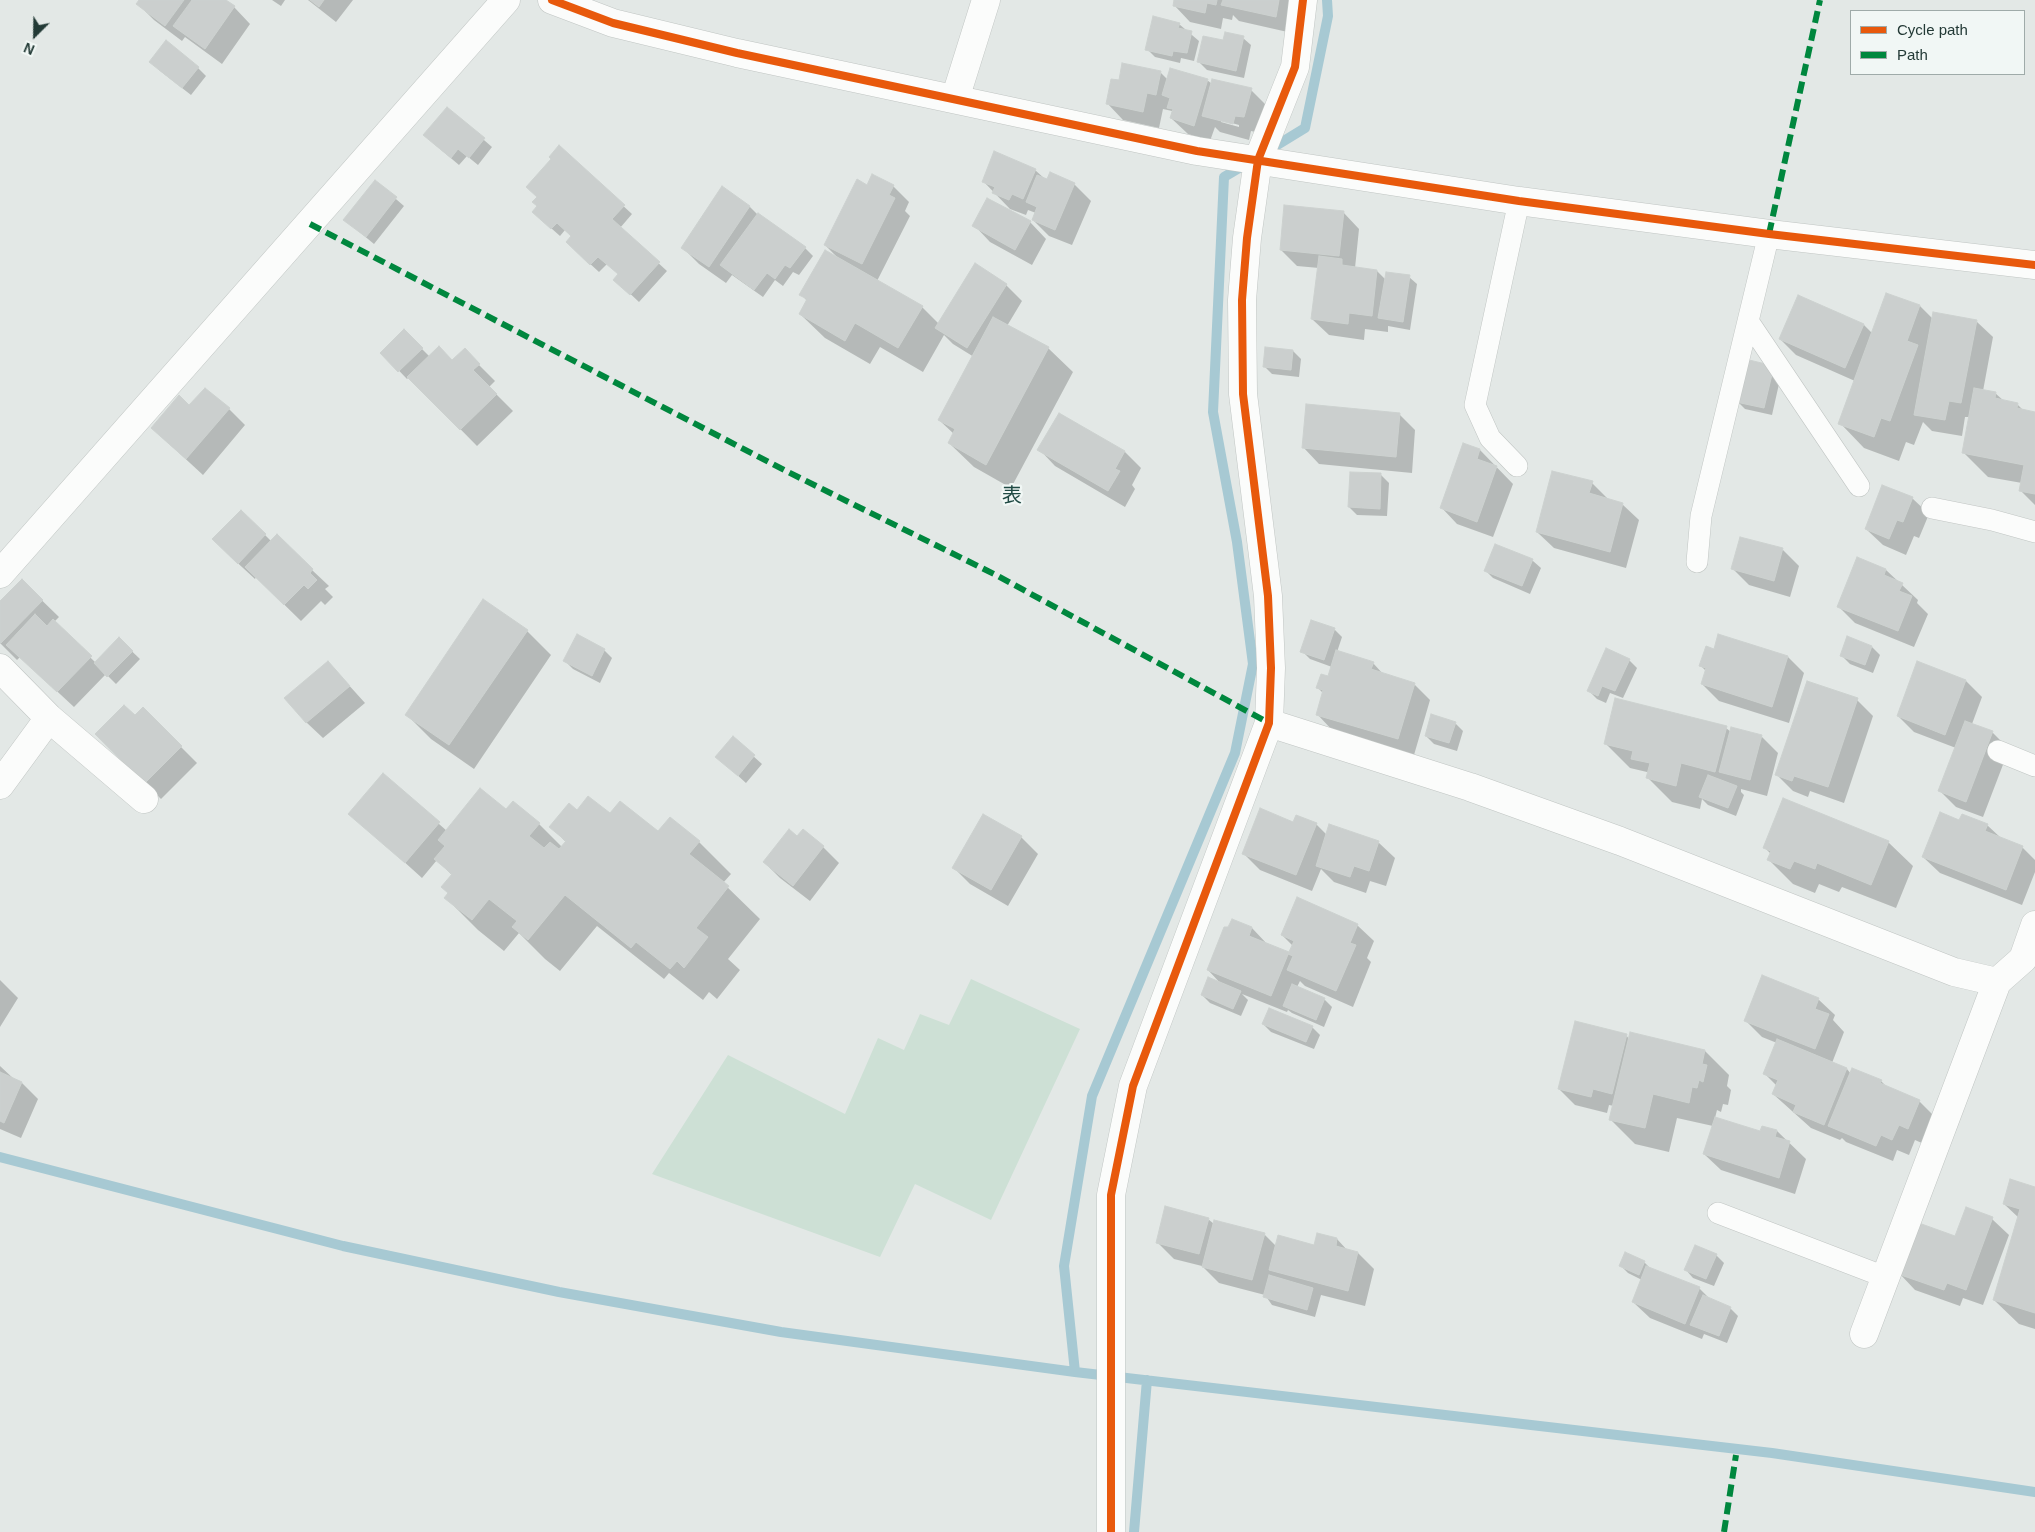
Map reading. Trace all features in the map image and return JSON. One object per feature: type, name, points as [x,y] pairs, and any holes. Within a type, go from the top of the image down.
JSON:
[{"type":"street","points":[[0,574],[506,0]]},
{"type":"street","points":[[552,0],[623,26],[737,53],[1197,151],[1519,201],[1768,234],[2035,265]]},
{"type":"street","points":[[955,99],[986,0]]},
{"type":"street","points":[[1111,1532],[1111,1195],[1134,1086],[1268,722],[1271,668],[1268,596],[1243,394],[1242,300],[1247,238],[1258,160],[1295,67],[1303,0]]},
{"type":"street","points":[[0,668],[49,718],[144,799]]},
{"type":"street","points":[[0,785],[49,718]]},
{"type":"street","points":[[1268,722],[1470,787],[1620,842],[1954,972],[1997,982]]},
{"type":"street","points":[[1864,1334],[1997,982],[2023,959],[2035,926]]},
{"type":"lane","points":[[1517,466],[1490,438],[1475,405],[1519,201]]},
{"type":"lane","points":[[1697,562],[1701,516],[1768,234]]},
{"type":"lane","points":[[1748,321],[1859,486]]},
{"type":"lane","points":[[1932,508],[1992,520],[2035,532]]},
{"type":"lane","points":[[1998,751],[2035,766]]},
{"type":"lane","points":[[1718,1213],[1886,1277]]},
{"type":"green space","points":[[971,979],[1080,1029],[991,1220],[915,1184],[880,1257],[652,1174],[728,1055],[845,1114],[878,1038],[904,1050],[920,1014],[949,1025]]},
{"type":"building","points":[[139,0],[184,0],[165,26],[136,4]]},
{"type":"building","points":[[192,0],[226,0],[235,6],[205,49],[173,26]]},
{"type":"building","points":[[310,0],[324,0],[319,7]]},
{"type":"building","points":[[1174,0],[1217,0],[1216,5],[1207,3],[1205,13],[1173,6]]},
{"type":"building","points":[[1223,0],[1279,0],[1276,17],[1221,5]]},
{"type":"building","points":[[1153,16],[1180,23],[1178,28],[1192,31],[1187,53],[1173,51],[1172,56],[1145,50]]},
{"type":"building","points":[[1225,32],[1244,36],[1236,71],[1197,62],[1203,36],[1223,40]]},
{"type":"building","points":[[166,40],[199,67],[182,88],[149,62]]},
{"type":"building","points":[[1122,63],[1161,71],[1156,95],[1147,93],[1143,112],[1106,104],[1111,79],[1119,80]]},
{"type":"building","points":[[1170,68],[1208,79],[1194,126],[1170,118],[1173,109],[1167,108],[1170,98],[1162,95]]},
{"type":"building","points":[[1212,79],[1252,88],[1244,117],[1235,116],[1233,124],[1202,116]]},
{"type":"building","points":[[447,107],[485,138],[469,158],[458,149],[451,158],[423,135]]},
{"type":"building","points":[[559,145],[625,205],[612,219],[660,262],[630,295],[613,280],[618,274],[598,257],[590,265],[566,242],[571,236],[557,223],[551,229],[532,212],[537,206],[532,202],[537,197],[526,187],[551,159],[549,157]]},
{"type":"building","points":[[994,151],[1036,169],[1023,199],[1012,194],[1009,200],[992,193],[995,187],[982,182]]},
{"type":"building","points":[[1050,172],[1075,183],[1055,230],[1032,220],[1037,207],[1026,202],[1037,175],[1047,179]]},
{"type":"building","points":[[872,174],[894,185],[889,195],[895,198],[862,264],[824,245],[857,179],[867,185]]},
{"type":"building","points":[[375,180],[397,197],[366,237],[343,220]]},
{"type":"building","points":[[722,186],[750,206],[709,267],[681,248]]},
{"type":"building","points":[[987,198],[1031,221],[1015,250],[972,226]]},
{"type":"building","points":[[1284,205],[1344,211],[1339,256],[1280,250]]},
{"type":"building","points":[[758,213],[806,247],[790,268],[785,265],[775,279],[767,273],[754,290],[720,265]]},
{"type":"building","points":[[825,250],[923,306],[898,348],[855,323],[845,341],[799,314],[807,299],[799,295]]},
{"type":"building","points":[[1319,256],[1342,259],[1342,265],[1377,270],[1372,316],[1349,313],[1348,324],[1311,319]]},
{"type":"building","points":[[975,263],[1007,284],[967,348],[935,328]]},
{"type":"building","points":[[1386,272],[1410,275],[1403,322],[1378,318]]},
{"type":"building","points":[[1886,293],[1920,305],[1907,341],[1918,345],[1890,421],[1881,418],[1874,437],[1838,424]]},
{"type":"building","points":[[1798,295],[1864,324],[1845,368],[1779,339]]},
{"type":"building","points":[[1933,312],[1977,320],[1961,403],[1949,401],[1945,420],[1914,415]]},
{"type":"building","points":[[993,317],[1049,347],[986,465],[948,443],[955,429],[938,420]]},
{"type":"building","points":[[404,329],[423,348],[398,372],[380,353]]},
{"type":"building","points":[[439,346],[452,360],[465,348],[480,364],[473,370],[497,394],[460,430],[407,377]]},
{"type":"building","points":[[1265,347],[1293,350],[1291,370],[1263,367]]},
{"type":"building","points":[[1745,359],[1774,366],[1764,408],[1736,402]]},
{"type":"building","points":[[205,388],[230,408],[186,459],[151,428],[179,395],[189,405]]},
{"type":"building","points":[[1974,388],[1996,392],[1995,398],[2018,403],[2017,408],[2035,412],[2035,494],[2019,491],[2024,465],[1962,453]]},
{"type":"building","points":[[1306,404],[1400,413],[1396,457],[1302,448]]},
{"type":"building","points":[[1059,413],[1125,451],[1115,469],[1120,471],[1108,491],[1037,450]]},
{"type":"building","points":[[1463,443],[1480,449],[1477,459],[1497,466],[1477,522],[1440,508]]},
{"type":"building","points":[[1552,471],[1593,481],[1589,493],[1623,503],[1610,552],[1536,532]]},
{"type":"building","points":[[1350,472],[1381,473],[1380,509],[1348,507]]},
{"type":"building","points":[[1882,485],[1913,497],[1903,522],[1897,520],[1889,539],[1865,529]]},
{"type":"building","points":[[241,510],[266,534],[238,564],[212,539]]},
{"type":"building","points":[[277,534],[313,569],[310,573],[317,580],[308,589],[304,585],[284,605],[245,567]]},
{"type":"building","points":[[1740,537],[1783,548],[1774,581],[1731,569]]},
{"type":"building","points":[[1495,544],[1533,559],[1522,586],[1484,571]]},
{"type":"building","points":[[1857,557],[1886,569],[1884,575],[1903,583],[1899,591],[1912,596],[1898,631],[1837,607]]},
{"type":"building","points":[[22,579],[43,600],[0,644],[0,601]]},
{"type":"building","points":[[483,599],[528,630],[449,745],[405,715]]},
{"type":"building","points":[[35,614],[47,626],[53,619],[92,656],[57,692],[6,645]]},
{"type":"building","points":[[1311,620],[1335,628],[1324,660],[1300,652]]},
{"type":"building","points":[[577,634],[605,649],[592,676],[563,661]]},
{"type":"building","points":[[1718,634],[1788,656],[1772,707],[1701,684],[1706,668],[1699,666],[1706,646],[1714,649]]},
{"type":"building","points":[[1847,636],[1872,646],[1865,665],[1840,656]]},
{"type":"building","points":[[119,637],[133,651],[107,677],[94,663]]},
{"type":"building","points":[[1606,648],[1630,659],[1615,691],[1602,686],[1598,696],[1587,691]]},
{"type":"building","points":[[1336,650],[1374,662],[1371,669],[1415,683],[1398,739],[1316,715],[1323,690],[1316,688],[1321,674],[1328,676]]},
{"type":"building","points":[[328,661],[350,686],[306,723],[284,698]]},
{"type":"building","points":[[1917,661],[1966,680],[1945,735],[1897,716]]},
{"type":"building","points":[[1807,681],[1858,698],[1828,787],[1794,776],[1792,781],[1775,775]]},
{"type":"building","points":[[1615,698],[1727,726],[1715,772],[1681,763],[1676,786],[1646,778],[1650,763],[1631,759],[1633,751],[1604,744]]},
{"type":"building","points":[[124,705],[135,715],[143,707],[182,746],[144,784],[95,734]]},
{"type":"building","points":[[1431,714],[1456,722],[1449,743],[1425,736]]},
{"type":"building","points":[[1965,721],[1993,731],[1966,802],[1938,791]]},
{"type":"building","points":[[1731,727],[1762,735],[1750,780],[1719,772]]},
{"type":"building","points":[[733,736],[755,755],[738,776],[715,757]]},
{"type":"building","points":[[383,773],[440,822],[405,863],[348,814]]},
{"type":"building","points":[[1708,775],[1737,786],[1728,808],[1699,797]]},
{"type":"building","points":[[480,788],[506,809],[513,801],[540,823],[529,836],[544,848],[550,842],[559,849],[566,841],[549,827],[569,803],[577,810],[588,796],[610,813],[620,801],[658,831],[670,817],[700,841],[689,854],[729,886],[696,928],[708,937],[684,968],[677,961],[670,969],[636,942],[631,948],[565,895],[528,940],[512,927],[517,921],[489,899],[472,920],[444,898],[448,893],[441,887],[452,874],[434,859],[445,846],[438,840]]},
{"type":"building","points":[[1783,798],[1889,841],[1871,885],[1817,863],[1815,869],[1794,861],[1790,869],[1767,860],[1771,851],[1763,848]]},
{"type":"building","points":[[1260,808],[1293,822],[1296,815],[1317,823],[1296,875],[1242,854]]},
{"type":"building","points":[[1940,812],[1959,820],[1962,814],[1988,824],[1985,831],[2023,846],[2006,890],[1922,857]]},
{"type":"building","points":[[983,814],[1022,836],[991,890],[952,868]]},
{"type":"building","points":[[1329,824],[1379,841],[1369,871],[1354,866],[1350,877],[1316,866]]},
{"type":"building","points":[[789,829],[797,836],[803,829],[824,846],[793,886],[763,862]]},
{"type":"building","points":[[1297,897],[1358,924],[1350,943],[1356,945],[1336,991],[1287,970],[1293,956],[1288,954],[1294,941],[1281,935]]},
{"type":"building","points":[[1232,919],[1252,927],[1249,936],[1289,952],[1271,996],[1207,970],[1224,927],[1228,927]]},
{"type":"building","points":[[1762,975],[1819,998],[1815,1009],[1829,1014],[1815,1049],[1744,1021]]},
{"type":"building","points":[[1208,977],[1241,991],[1233,1009],[1201,995]]},
{"type":"building","points":[[1292,984],[1325,998],[1316,1020],[1283,1006]]},
{"type":"building","points":[[1269,1008],[1313,1026],[1306,1042],[1262,1024]]},
{"type":"building","points":[[1575,1021],[1627,1034],[1612,1094],[1593,1089],[1591,1097],[1558,1089]]},
{"type":"building","points":[[1630,1032],[1705,1050],[1702,1064],[1707,1065],[1703,1082],[1699,1080],[1697,1088],[1692,1087],[1689,1103],[1653,1094],[1645,1128],[1609,1120]]},
{"type":"building","points":[[1777,1039],[1847,1068],[1824,1125],[1793,1112],[1796,1105],[1772,1094],[1778,1080],[1763,1074]]},
{"type":"building","points":[[1852,1068],[1882,1080],[1880,1083],[1920,1100],[1908,1129],[1899,1125],[1892,1140],[1881,1135],[1876,1146],[1828,1126]]},
{"type":"building","points":[[0,1072],[22,1082],[4,1123],[0,1121]]},
{"type":"building","points":[[1715,1117],[1760,1131],[1762,1126],[1777,1130],[1775,1137],[1790,1141],[1779,1178],[1703,1154]]},
{"type":"building","points":[[2010,1179],[2035,1187],[2035,1313],[1993,1300],[2020,1209],[2003,1204]]},
{"type":"building","points":[[1165,1206],[1209,1218],[1199,1254],[1156,1243]]},
{"type":"building","points":[[1966,1207],[1993,1217],[1966,1290],[1947,1283],[1944,1290],[1898,1274],[1916,1222],[1955,1236]]},
{"type":"building","points":[[1214,1220],[1265,1233],[1252,1280],[1202,1267]]},
{"type":"building","points":[[1317,1233],[1337,1238],[1336,1246],[1358,1252],[1348,1291],[1269,1270],[1278,1235],[1314,1245]]},
{"type":"building","points":[[1695,1245],[1717,1254],[1706,1279],[1684,1270]]},
{"type":"building","points":[[1625,1252],[1645,1261],[1639,1275],[1619,1266]]},
{"type":"building","points":[[1646,1266],[1700,1287],[1685,1324],[1632,1302]]},
{"type":"building","points":[[1269,1275],[1313,1288],[1307,1310],[1263,1297]]},
{"type":"building","points":[[1703,1295],[1731,1307],[1719,1336],[1690,1325]]},
{"type":"waterway","points":[[1269,150],[1305,128],[1328,16],[1327,0]]},
{"type":"waterway","points":[[1075,1372],[1064,1266],[1092,1096],[1235,753],[1253,664],[1237,542],[1213,412],[1224,177],[1246,164]]},
{"type":"waterway","points":[[0,1157],[343,1246],[559,1292],[781,1332],[1075,1372],[1772,1453],[2035,1492]]},
{"type":"waterway","points":[[1134,1532],[1147,1380]]},
{"type":"marked path","points":[[1769,234],[1820,0]]},
{"type":"marked path","points":[[310,224],[788,472],[996,575],[1269,723]]},
{"type":"marked path","points":[[1724,1532],[1736,1455]]},
{"type":"cycle path","points":[[552,0],[613,23],[737,53],[1197,151],[1519,201],[1769,234],[2035,265]]},
{"type":"cycle path","points":[[1111,1532],[1111,1195],[1133,1086],[1269,723],[1271,668],[1268,596],[1243,394],[1242,300],[1247,238],[1258,160],[1295,67],[1303,0]]},
{"type":"district","name":"表","points":[[1012,496]]}]
